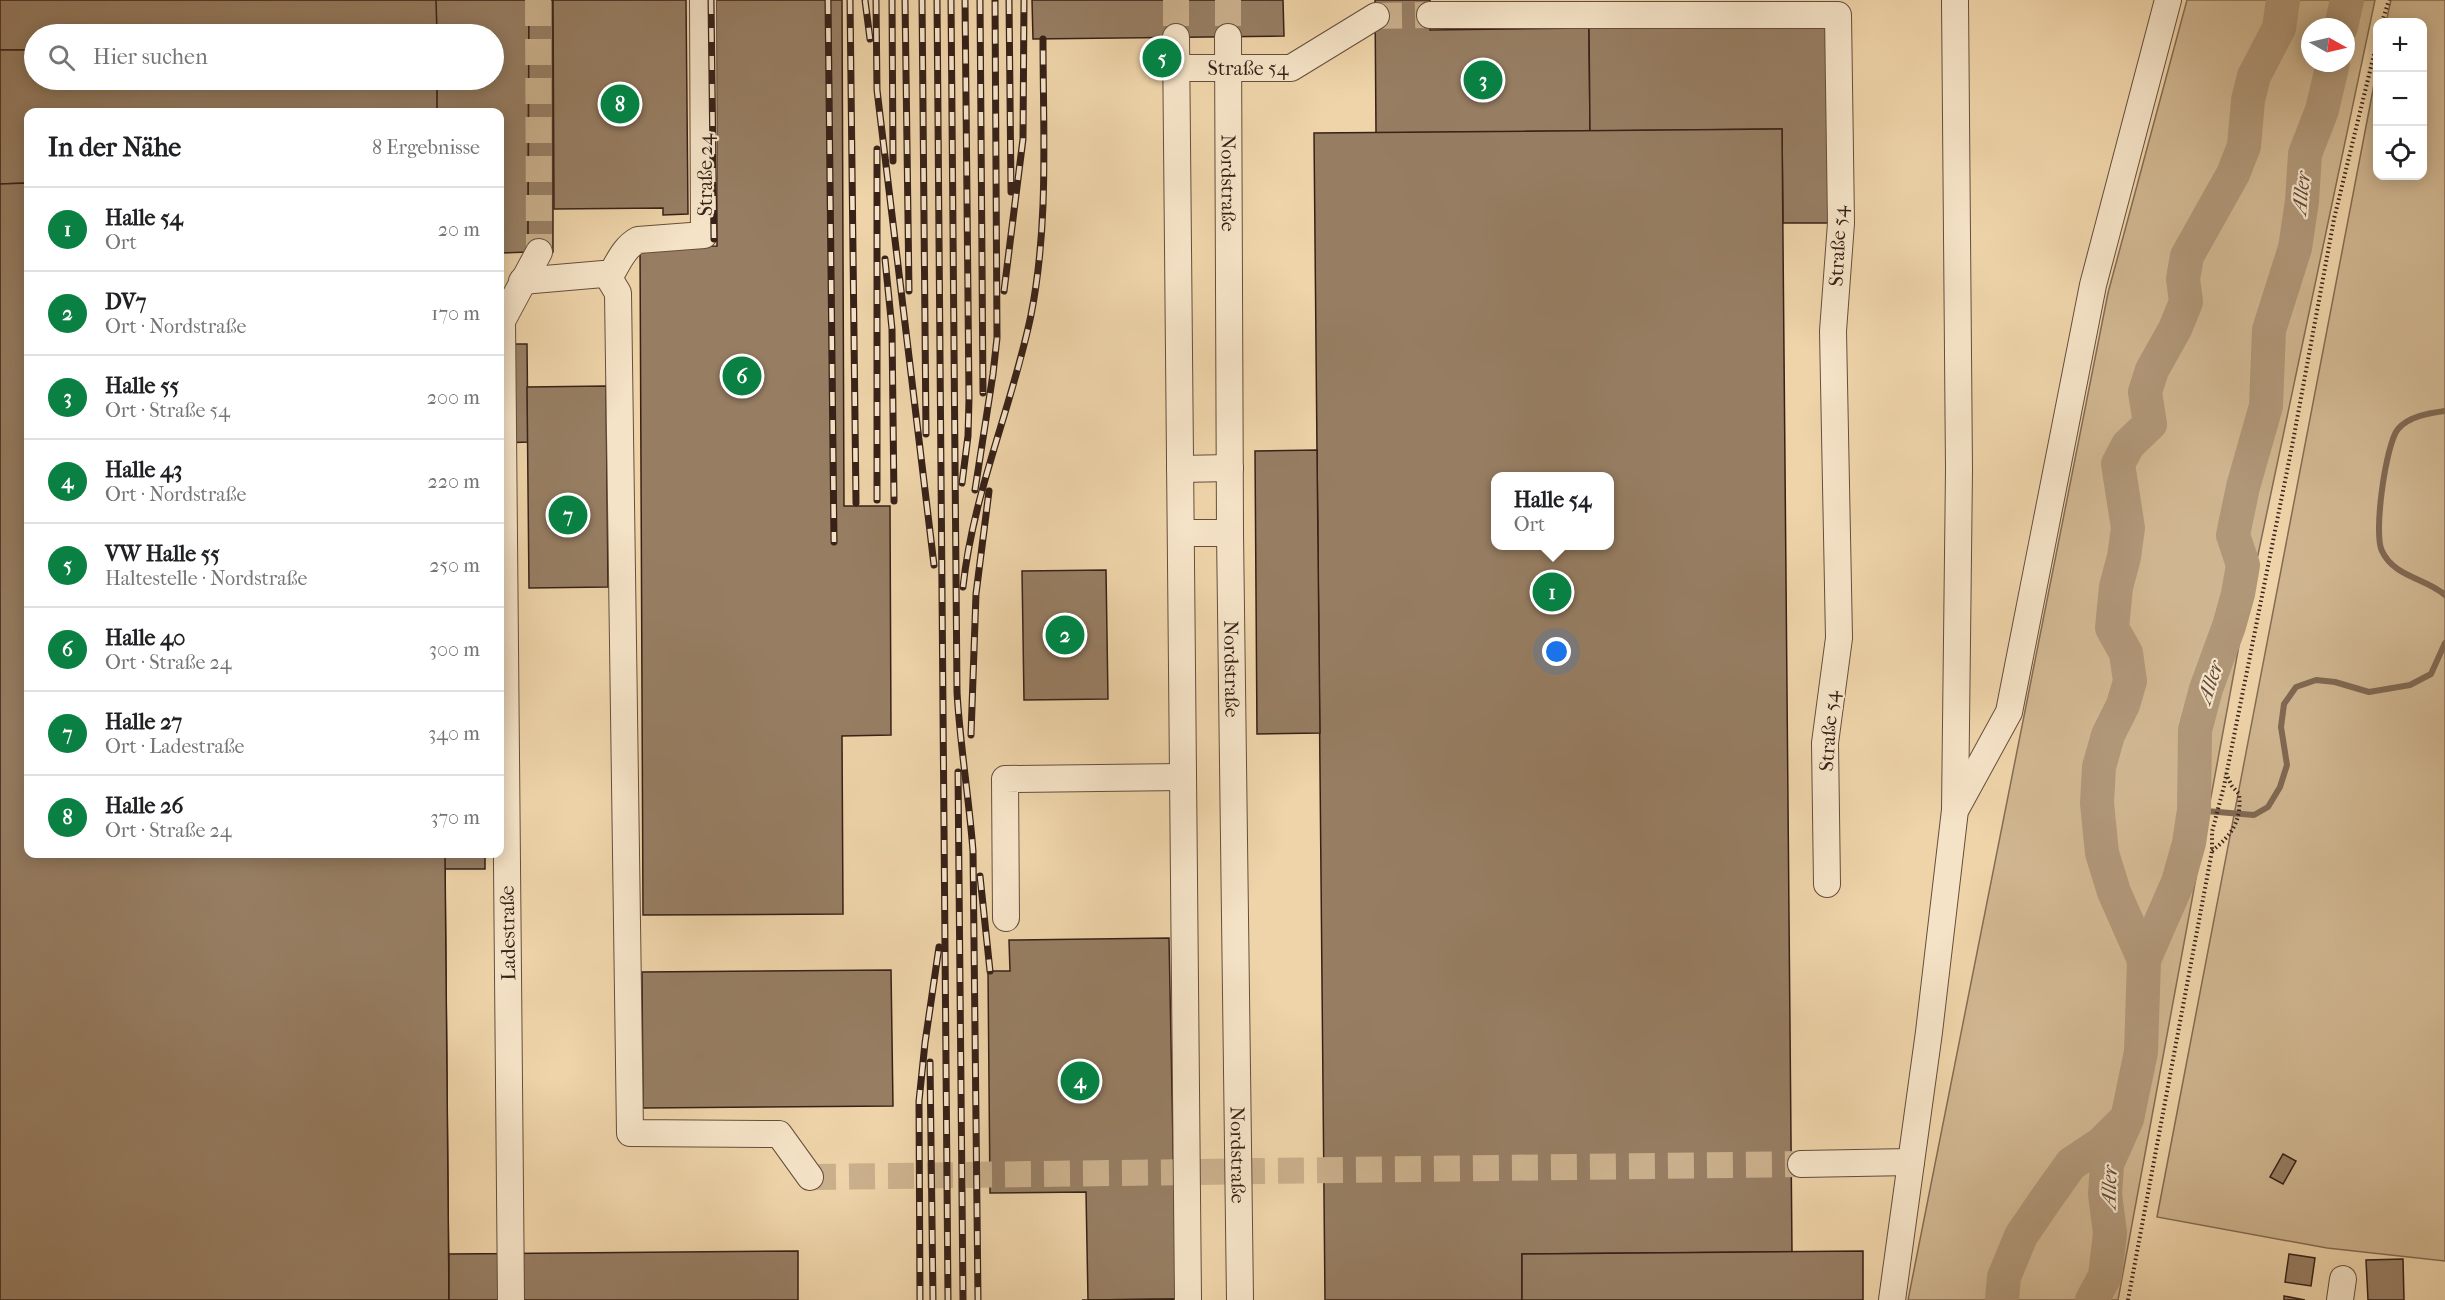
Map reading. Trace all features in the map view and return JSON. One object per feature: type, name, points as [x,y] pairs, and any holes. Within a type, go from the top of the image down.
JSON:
[{"type":"street","name":"Straße 24","points":[[609,278],[631,243],[638,240],[704,235],[703,0]]},
{"type":"street","points":[[1892,1300],[1955,810],[1959,459],[1955,0]]},
{"type":"street","points":[[1955,810],[2009,712],[2093,285],[2168,0]]},
{"type":"street","name":"Straße 54","points":[[1430,15],[1838,15],[1841,223],[1833,331],[1839,638],[1824,743],[1827,884]]},
{"type":"street","name":"Straße 54","points":[[1176,68],[1291,68],[1376,16]]},
{"type":"street","points":[[1176,37],[1188,1300]]},
{"type":"street","name":"Nordstraße","points":[[1228,37],[1230,533],[1240,1300]]},
{"type":"street","name":"Ladestraße","points":[[504,317],[539,252]]},
{"type":"street","points":[[522,281],[603,274],[609,278],[618,293],[630,1133],[779,1134],[810,1177]]},
{"type":"street","points":[[1180,469],[1230,468]]},
{"type":"street","points":[[1181,533],[1230,533]]},
{"type":"street","name":"Ladestraße","points":[[504,539],[511,1300]]},
{"type":"street","points":[[1006,918],[1005,779],[1183,777]]},
{"type":"street","points":[[1801,1164],[1911,1162]]},
{"type":"path","points":[[2383,18],[2389,0]]},
{"type":"path","points":[[2128,1300],[2212,851],[2212,832],[2293,441],[2332,230],[2373,60]]},
{"type":"path","points":[[2212,851],[2225,841],[2238,822],[2241,805],[2239,794],[2225,772]]},
{"type":"shaded area","points":[[2187,0],[2375,0],[2240,640],[2118,1300],[1908,1300],[2108,293]]},
{"type":"shaded area","points":[[2391,0],[2445,0],[2445,1261],[2327,1248],[2157,1217],[2373,90],[2373,180],[2427,180],[2427,18],[2387,18]]},
{"type":"building","points":[[0,0],[529,0],[528,252],[504,253],[504,108],[24,108],[24,858],[485,858],[485,869],[445,869],[449,1300],[0,1300]]},
{"type":"building","points":[[0,0],[436,0],[437,24],[24,24],[24,50],[0,50]]},
{"type":"building","points":[[529,0],[553,0],[553,252],[528,252]]},
{"type":"building","points":[[553,0],[686,0],[688,214],[663,215],[663,208],[554,209]]},
{"type":"building","points":[[716,0],[842,0],[844,506],[890,506],[891,735],[842,736],[843,914],[643,915],[640,247],[717,246]]},
{"type":"building","points":[[1032,0],[1283,0],[1284,36],[1033,39]]},
{"type":"building","points":[[1375,0],[1430,0],[1430,30],[1589,28],[1590,131],[1376,133]]},
{"type":"building","points":[[1830,26],[1832,223],[1783,223],[1782,129],[1590,131],[1589,28]]},
{"type":"building","points":[[0,50],[24,50],[24,90],[437,90],[437,108],[24,108],[24,183],[0,184]]},
{"type":"building","points":[[1782,129],[1792,1252],[1522,1254],[1522,1300],[1325,1300],[1314,133]]},
{"type":"building","points":[[24,183],[24,858],[445,858],[449,1300],[0,1300],[0,184]]},
{"type":"building","points":[[504,344],[527,344],[528,442],[504,443]]},
{"type":"building","points":[[606,386],[608,587],[529,588],[527,387]]},
{"type":"building","points":[[1317,450],[1320,733],[1257,734],[1255,451]]},
{"type":"building","points":[[1106,570],[1108,699],[1024,700],[1022,571]]},
{"type":"building","points":[[1169,938],[1176,1299],[1088,1300],[1086,1192],[990,1193],[988,971],[1010,971],[1009,940]]},
{"type":"building","points":[[891,970],[893,1106],[643,1108],[642,972]]},
{"type":"building","points":[[2283,1154],[2296,1161],[2283,1184],[2270,1177]]},
{"type":"building","points":[[798,1251],[798,1300],[449,1300],[449,1254]]},
{"type":"building","points":[[1863,1251],[1863,1300],[1522,1300],[1522,1254]]},
{"type":"building","points":[[2289,1254],[2315,1258],[2311,1286],[2285,1282]]},
{"type":"building","points":[[2403,1259],[2404,1300],[2368,1300],[2366,1260]]},
{"type":"building","points":[[2284,1296],[2305,1300],[2284,1300]]},
{"type":"building","points":[[1176,1299],[1188,1300],[1088,1300]]},
{"type":"waterway","points":[[2144,960],[2114,892],[2102,853],[2097,803],[2099,767],[2108,735],[2123,705],[2130,681],[2126,653],[2112,628],[2116,587],[2124,557],[2128,528],[2118,464],[2128,445],[2150,424],[2145,392],[2152,370],[2175,329],[2186,302],[2183,279],[2187,256],[2233,174],[2244,146],[2248,100],[2254,76],[2279,28],[2283,0]]},
{"type":"waterway","name":"Aller","points":[[2343,18],[2347,0]]},
{"type":"waterway","name":"Aller","points":[[2092,1300],[2105,1276],[2110,1233],[2105,1194],[2107,1164],[2127,1119],[2141,1052],[2144,960],[2178,882],[2189,843],[2194,810],[2195,730],[2206,689],[2238,594],[2243,565],[2233,535],[2243,487],[2266,406],[2269,330],[2295,248],[2302,201],[2305,154],[2322,110],[2331,72]]},
{"type":"waterway","points":[[2445,411],[2414,418],[2398,429],[2393,438],[2385,469],[2379,527],[2382,551],[2387,560],[2402,572],[2445,595]]},
{"type":"waterway","points":[[2194,810],[2254,815],[2268,807],[2280,787],[2287,765],[2281,727],[2284,704],[2296,687],[2316,680],[2335,682],[2369,692],[2410,685],[2431,674],[2445,643]]},
{"type":"waterway","points":[[2002,1300],[2004,1277],[2021,1236],[2071,1164],[2101,1144],[2121,1124]]},
{"type":"tunnel","points":[[538,0],[539,252]]},
{"type":"tunnel","points":[[1176,0],[1176,37]]},
{"type":"tunnel","points":[[1228,0],[1228,37]]},
{"type":"tunnel","points":[[1376,16],[1430,15]]},
{"type":"tunnel","points":[[810,1177],[1801,1164]]},
{"type":"railway","points":[[711,0],[714,239]]},
{"type":"railway","points":[[828,0],[834,542]]},
{"type":"railway","points":[[850,0],[856,503]]},
{"type":"railway","points":[[865,0],[870,39]]},
{"type":"railway","points":[[876,0],[877,90],[934,565]]},
{"type":"railway","points":[[892,0],[893,161]]},
{"type":"railway","points":[[905,0],[909,291]]},
{"type":"railway","points":[[922,0],[926,434]]},
{"type":"railway","points":[[937,0],[948,1300]]},
{"type":"railway","points":[[951,0],[957,692],[973,851],[978,1300]]},
{"type":"railway","points":[[962,483],[968,436],[969,399],[965,0]]},
{"type":"railway","points":[[980,0],[983,393]]},
{"type":"railway","points":[[975,490],[997,338],[995,0]]},
{"type":"railway","points":[[1009,0],[1011,192]]},
{"type":"railway","points":[[1004,291],[1023,139],[1024,0]]},
{"type":"railway","points":[[963,587],[975,518],[1023,349],[1037,281],[1044,177],[1043,39]]},
{"type":"railway","points":[[877,149],[877,500]]},
{"type":"railway","points":[[885,259],[892,329],[894,501]]},
{"type":"railway","points":[[971,735],[976,594],[989,491]]},
{"type":"railway","points":[[958,772],[963,1300]]},
{"type":"railway","points":[[980,876],[990,971]]},
{"type":"railway","points":[[920,1300],[919,1101],[939,947]]},
{"type":"railway","points":[[930,1062],[933,1300]]},
{"type":"place","name":"VW Halle 55","points":[[1162,58]]},
{"type":"place","name":"Halle 55","points":[[1483,80]]},
{"type":"place","name":"Halle 26","points":[[620,104]]},
{"type":"place","name":"Halle 40","points":[[742,376]]},
{"type":"place","name":"Halle 27","points":[[568,515]]},
{"type":"place","name":"Halle 54","points":[[1552,592]]},
{"type":"place","name":"DV7","points":[[1065,635]]},
{"type":"place","name":"Halle 43","points":[[1080,1081]]}]
